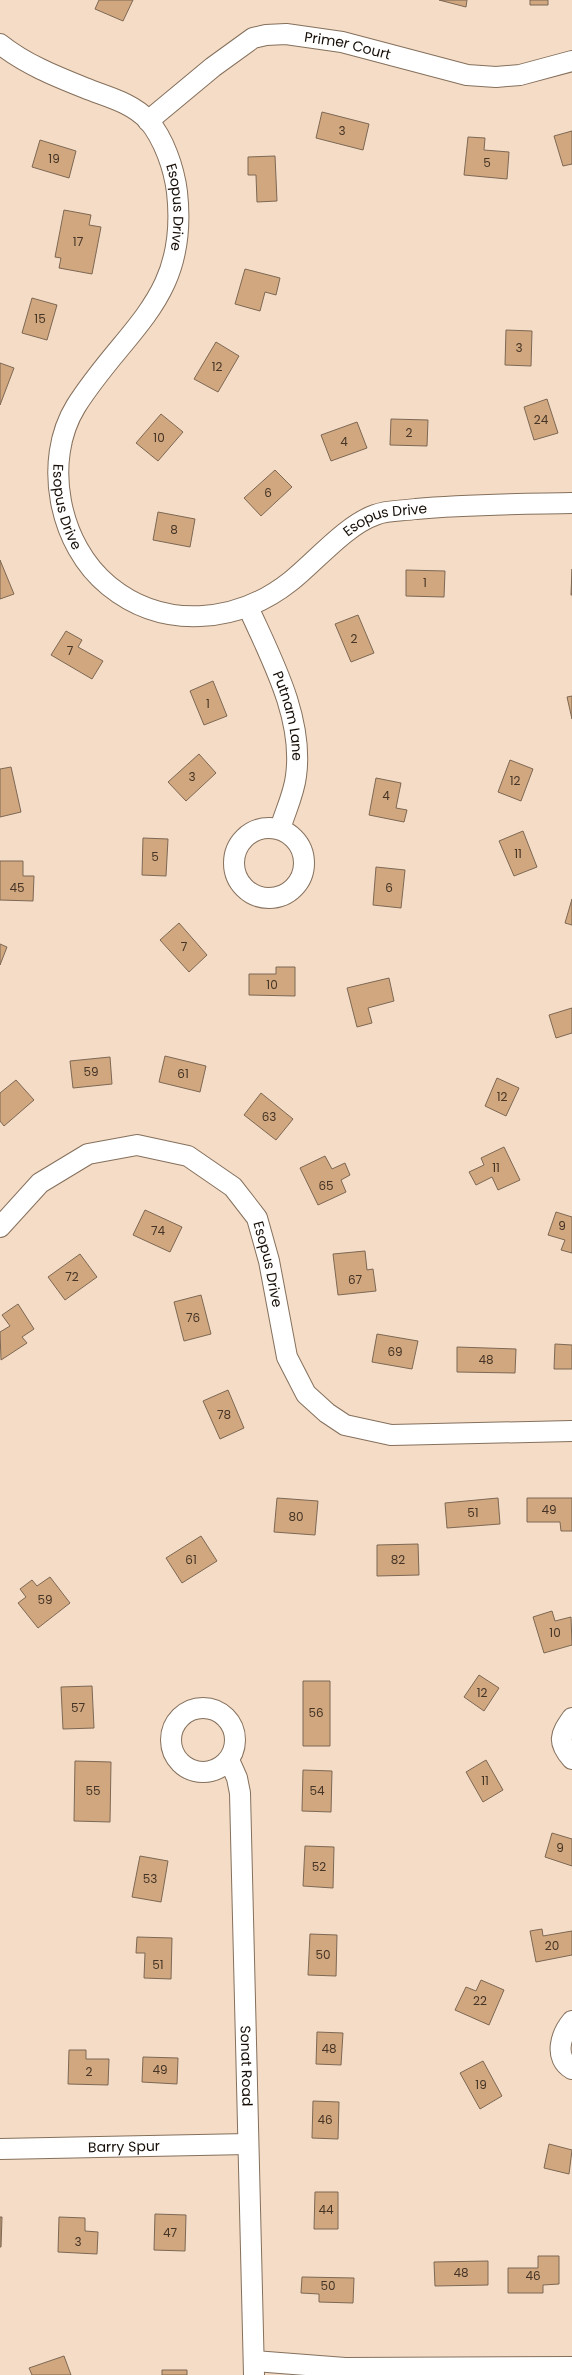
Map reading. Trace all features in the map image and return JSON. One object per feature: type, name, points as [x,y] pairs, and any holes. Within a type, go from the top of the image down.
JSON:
[{"type":"street","name":"Primer Court","points":[[148,121],[213,67],[253,38],[266,35],[286,34],[342,42],[466,75],[496,77],[520,75],[572,61]]},
{"type":"street","name":"Esopus Drive","points":[[0,44],[21,60],[131,107],[148,121],[171,163],[176,184],[179,208],[177,245],[170,273],[160,295],[146,318],[75,408],[65,431],[61,449],[60,501],[66,526],[79,553],[103,582],[137,606],[168,615],[203,618],[248,607],[288,584],[361,521],[378,513],[439,507],[572,503]]},
{"type":"street","name":"Putnam Lane","points":[[248,607],[271,657],[293,720],[298,758],[296,778],[280,829]]},
{"type":"street","name":"Esopus Drive","points":[[0,1227],[40,1183],[88,1154],[137,1145],[188,1156],[233,1187],[257,1218],[269,1261],[287,1358],[306,1394],[327,1413],[345,1425],[391,1435],[572,1431]]},
{"type":"street","points":[[572,1718],[562,1732],[562,1739],[564,1750],[572,1759]]},
{"type":"street","name":"Sonat Road","points":[[229,1760],[237,1778],[240,1793],[254,2368]]},
{"type":"street","points":[[572,2021],[564,2031],[561,2052],[568,2066],[572,2069]]},
{"type":"street","name":"Barry Spur","points":[[0,2149],[248,2144]]},
{"type":"street","points":[[254,2368],[567,2370]]},
{"type":"building","points":[[99,0],[133,0],[123,21],[95,9]]},
{"type":"building","points":[[439,0],[467,0],[466,7]]},
{"type":"building","points":[[530,0],[548,0],[548,5],[530,5]]},
{"type":"building","points":[[322,112],[369,124],[363,150],[316,138]]},
{"type":"building","points":[[572,131],[572,164],[563,166],[554,136]]},
{"type":"building","points":[[468,137],[485,138],[484,150],[509,152],[507,179],[464,175]]},
{"type":"building","points":[[40,140],[76,151],[69,178],[32,167]]},
{"type":"building","points":[[275,156],[277,201],[257,202],[256,175],[248,175],[248,157]]},
{"type":"building","points":[[64,210],[91,215],[89,225],[101,227],[92,274],[59,268],[61,258],[55,257]]},
{"type":"building","points":[[245,269],[280,278],[276,295],[265,292],[260,311],[235,304]]},
{"type":"building","points":[[32,298],[57,305],[47,340],[22,333]]},
{"type":"building","points":[[506,330],[532,331],[531,366],[505,365]]},
{"type":"building","points":[[216,342],[239,356],[218,392],[194,379]]},
{"type":"building","points":[[0,363],[14,368],[0,405]]},
{"type":"building","points":[[547,399],[558,433],[534,440],[524,407]]},
{"type":"building","points":[[161,414],[183,432],[158,461],[136,443]]},
{"type":"building","points":[[391,419],[428,420],[427,446],[390,445]]},
{"type":"building","points":[[357,422],[367,448],[331,461],[321,435]]},
{"type":"building","points":[[275,470],[292,487],[261,516],[244,498]]},
{"type":"building","points":[[158,512],[195,519],[190,547],[153,540]]},
{"type":"building","points":[[0,560],[14,594],[0,599]]},
{"type":"building","points":[[572,569],[572,595],[571,595]]},
{"type":"building","points":[[406,570],[445,571],[444,597],[406,596]]},
{"type":"building","points":[[358,615],[374,653],[351,662],[335,624]]},
{"type":"building","points":[[66,631],[82,640],[78,647],[103,661],[92,679],[51,655]]},
{"type":"building","points":[[213,681],[227,716],[204,725],[190,691]]},
{"type":"building","points":[[572,696],[572,719],[567,697]]},
{"type":"building","points":[[199,754],[216,773],[186,801],[168,782]]},
{"type":"building","points":[[510,760],[533,769],[521,801],[498,792]]},
{"type":"building","points":[[11,767],[21,812],[0,817],[0,769]]},
{"type":"building","points":[[376,778],[401,783],[396,808],[407,810],[404,822],[369,815]]},
{"type":"building","points":[[523,831],[537,867],[514,876],[499,841]]},
{"type":"building","points":[[143,838],[168,839],[166,876],[142,875]]},
{"type":"building","points":[[0,861],[23,861],[23,876],[34,876],[33,901],[0,900]]},
{"type":"building","points":[[376,867],[405,870],[401,908],[373,905]]},
{"type":"building","points":[[572,899],[572,925],[565,923]]},
{"type":"building","points":[[179,923],[207,955],[189,972],[160,940]]},
{"type":"building","points":[[0,944],[7,947],[0,965]]},
{"type":"building","points":[[276,967],[295,967],[295,996],[249,995],[249,974],[276,974]]},
{"type":"building","points":[[389,978],[394,1001],[368,1008],[372,1023],[357,1027],[347,988]]},
{"type":"building","points":[[572,1008],[572,1033],[556,1038],[549,1015]]},
{"type":"building","points":[[165,1056],[206,1066],[200,1092],[159,1082]]},
{"type":"building","points":[[110,1057],[112,1084],[73,1088],[70,1061]]},
{"type":"building","points":[[497,1078],[519,1088],[506,1116],[485,1106]]},
{"type":"building","points":[[16,1080],[34,1100],[4,1126],[0,1121],[0,1093]]},
{"type":"building","points":[[261,1093],[293,1119],[276,1140],[244,1115]]},
{"type":"building","points":[[504,1147],[520,1180],[498,1190],[492,1177],[476,1185],[469,1172],[484,1165],[481,1158]]},
{"type":"building","points":[[325,1156],[332,1169],[345,1163],[350,1175],[341,1180],[346,1192],[318,1205],[300,1168]]},
{"type":"building","points":[[145,1210],[182,1227],[170,1252],[133,1235]]},
{"type":"building","points":[[556,1212],[572,1217],[572,1253],[561,1250],[565,1240],[548,1235]]},
{"type":"building","points":[[365,1251],[367,1270],[373,1269],[376,1291],[338,1295],[333,1254]]},
{"type":"building","points":[[80,1254],[97,1277],[65,1300],[48,1277]]},
{"type":"building","points":[[201,1295],[211,1334],[184,1341],[174,1302]]},
{"type":"building","points":[[18,1304],[34,1329],[22,1337],[27,1343],[1,1360],[0,1332],[10,1326],[2,1315]]},
{"type":"building","points":[[377,1334],[418,1341],[412,1369],[372,1362]]},
{"type":"building","points":[[555,1344],[572,1345],[572,1369],[554,1369]]},
{"type":"building","points":[[457,1347],[516,1349],[515,1373],[457,1372]]},
{"type":"building","points":[[228,1390],[244,1428],[220,1439],[203,1401]]},
{"type":"building","points":[[277,1498],[318,1501],[315,1535],[274,1532]]},
{"type":"building","points":[[498,1498],[500,1524],[447,1528],[445,1503]]},
{"type":"building","points":[[527,1498],[572,1498],[572,1531],[561,1531],[560,1522],[527,1522]]},
{"type":"building","points":[[201,1536],[217,1561],[182,1583],[166,1558]]},
{"type":"building","points":[[418,1544],[419,1575],[377,1576],[377,1545]]},
{"type":"building","points":[[50,1577],[70,1603],[38,1628],[18,1603],[26,1597],[20,1589],[32,1580],[37,1586]]},
{"type":"building","points":[[552,1611],[555,1621],[571,1617],[572,1645],[544,1653],[533,1617]]},
{"type":"building","points":[[479,1675],[499,1688],[484,1711],[464,1697]]},
{"type":"building","points":[[303,1681],[330,1681],[330,1746],[303,1746]]},
{"type":"building","points":[[92,1686],[94,1728],[63,1729],[61,1687]]},
{"type":"building","points":[[486,1760],[503,1790],[483,1802],[466,1772]]},
{"type":"building","points":[[75,1761],[111,1762],[110,1822],[74,1821]]},
{"type":"building","points":[[303,1770],[332,1771],[331,1812],[302,1811]]},
{"type":"building","points":[[552,1833],[572,1839],[572,1866],[545,1857]]},
{"type":"building","points":[[305,1846],[334,1847],[333,1888],[303,1886]]},
{"type":"building","points":[[140,1856],[168,1861],[161,1902],[132,1897]]},
{"type":"building","points":[[542,1929],[543,1936],[572,1931],[572,1955],[536,1962],[530,1931]]},
{"type":"building","points":[[310,1934],[337,1935],[336,1976],[308,1975]]},
{"type":"building","points":[[137,1937],[172,1938],[171,1979],[144,1978],[145,1953],[136,1953]]},
{"type":"building","points":[[481,1980],[504,1990],[489,2025],[455,2010],[466,1987],[476,1991]]},
{"type":"building","points":[[317,2032],[343,2033],[341,2065],[316,2064]]},
{"type":"building","points":[[69,2050],[86,2050],[86,2059],[109,2059],[108,2085],[68,2084]]},
{"type":"building","points":[[143,2057],[178,2058],[177,2084],[142,2082]]},
{"type":"building","points":[[483,2061],[502,2096],[480,2109],[460,2073]]},
{"type":"building","points":[[313,2101],[339,2102],[338,2139],[312,2138]]},
{"type":"building","points":[[549,2144],[572,2150],[569,2174],[544,2168]]},
{"type":"building","points":[[315,2192],[338,2192],[338,2229],[314,2229]]},
{"type":"building","points":[[155,2214],[186,2215],[185,2251],[154,2250]]},
{"type":"building","points":[[0,2217],[2,2217],[1,2247],[0,2247]]},
{"type":"building","points":[[59,2217],[85,2218],[85,2231],[98,2232],[97,2254],[58,2252]]},
{"type":"building","points":[[538,2256],[559,2256],[559,2284],[543,2285],[543,2293],[508,2293],[508,2268],[538,2268]]},
{"type":"building","points":[[488,2261],[488,2285],[435,2286],[434,2262]]},
{"type":"building","points":[[302,2277],[354,2278],[353,2303],[319,2302],[319,2294],[301,2293]]},
{"type":"building","points":[[64,2356],[71,2375],[32,2375],[29,2368]]},
{"type":"building","points":[[162,2370],[187,2370],[187,2375],[162,2375]]}]
